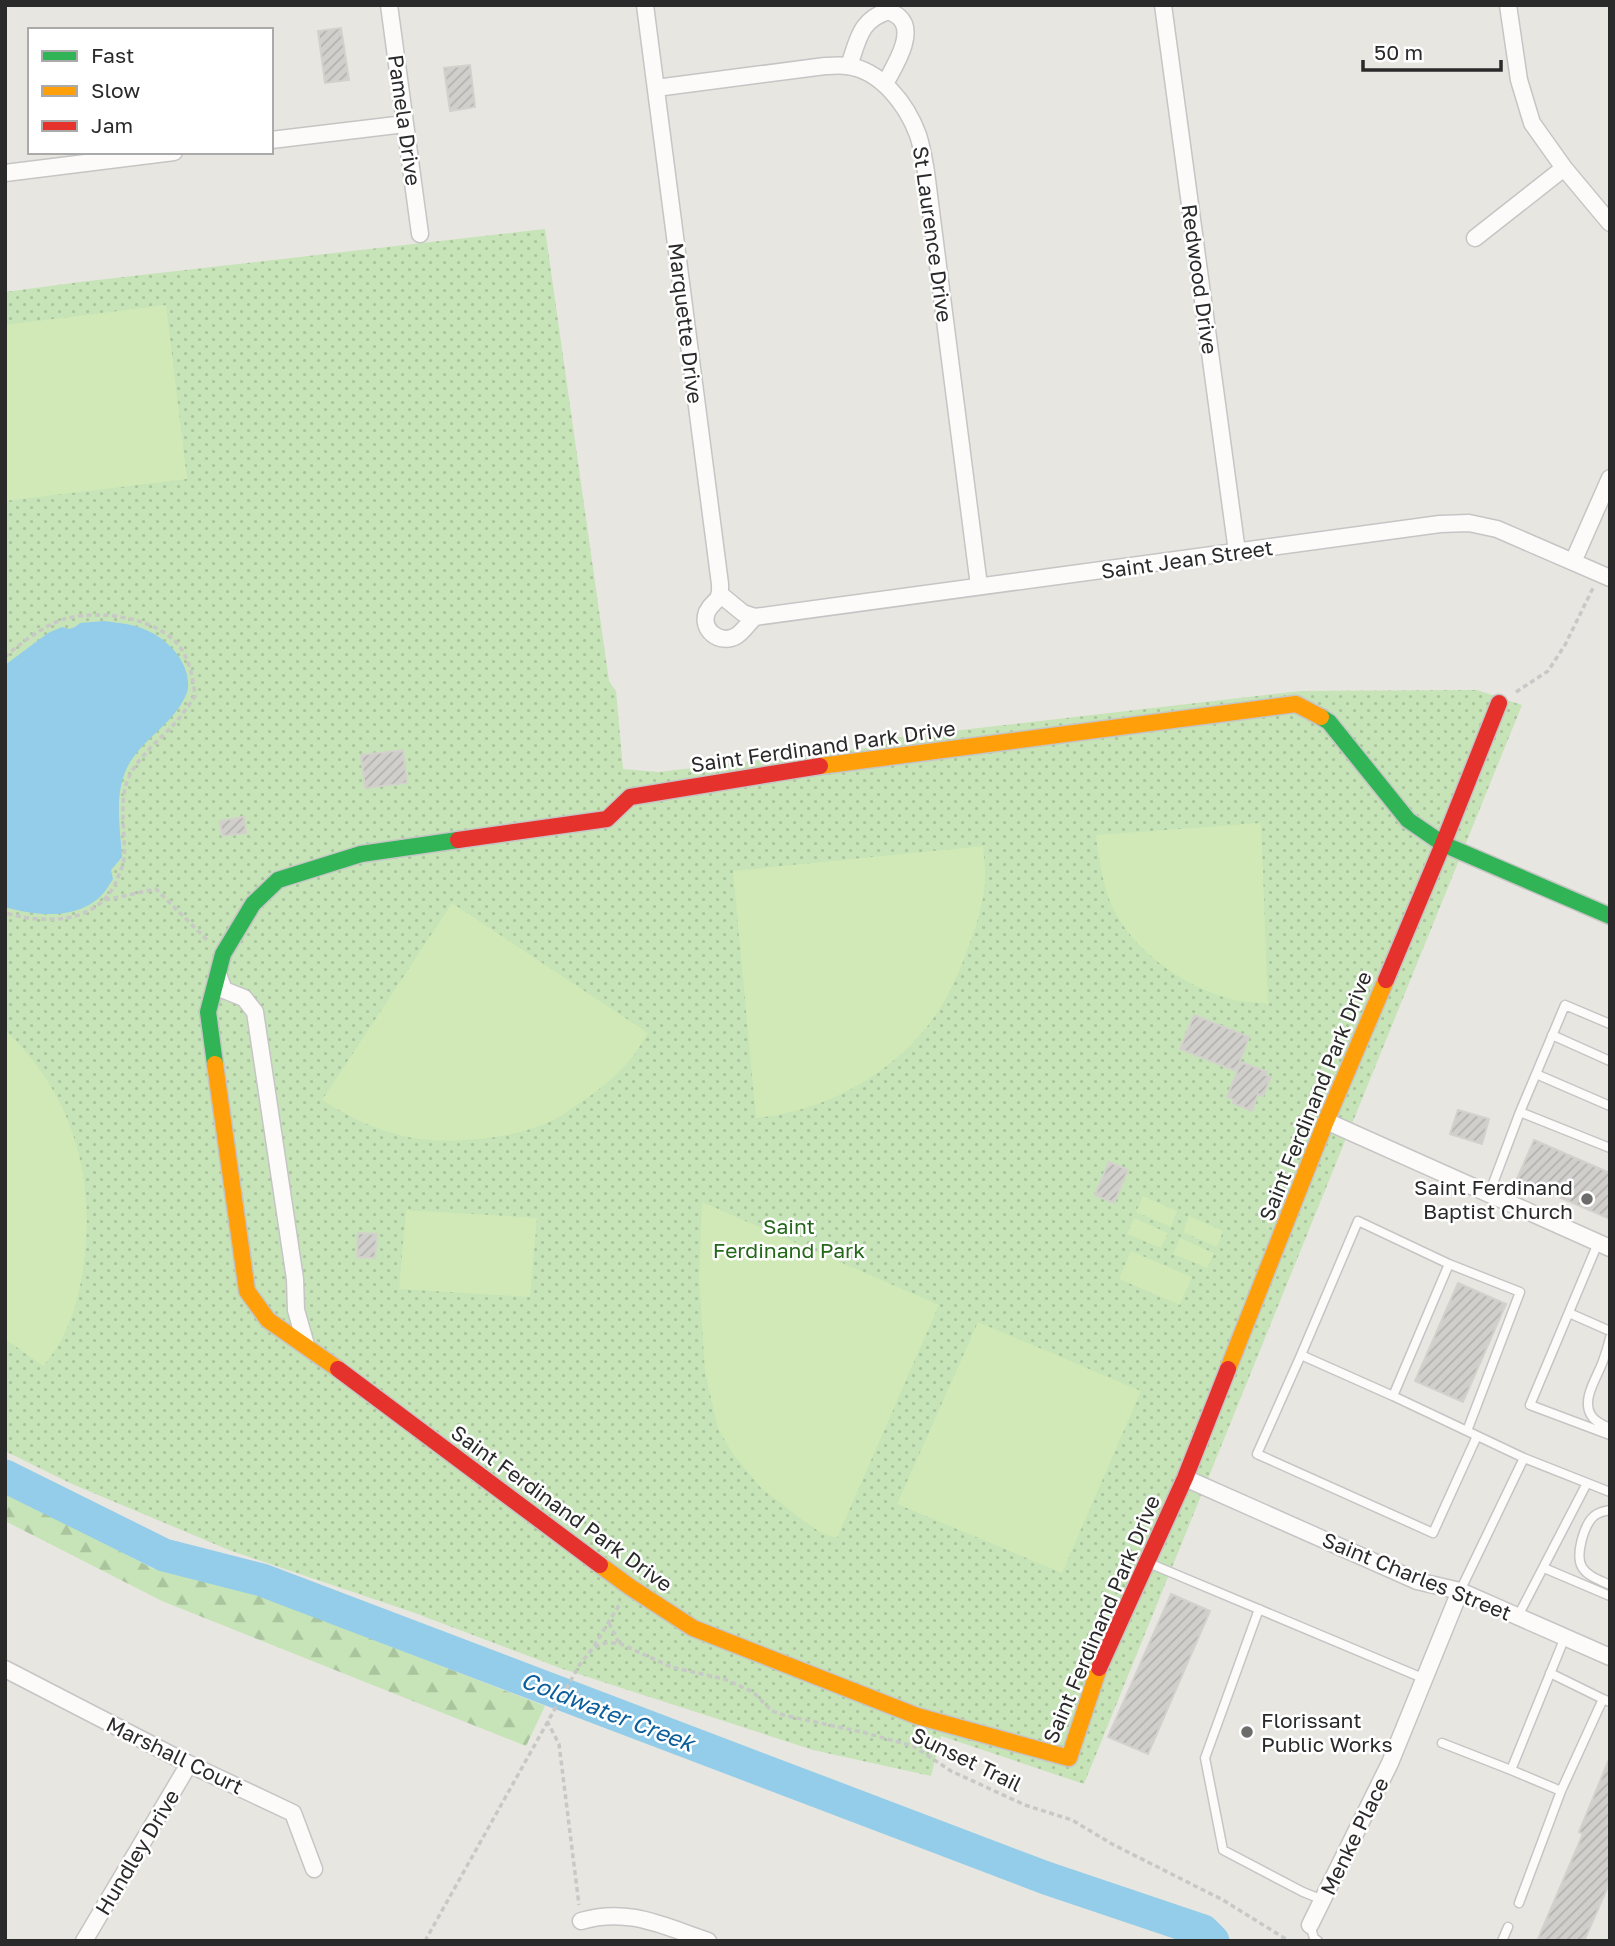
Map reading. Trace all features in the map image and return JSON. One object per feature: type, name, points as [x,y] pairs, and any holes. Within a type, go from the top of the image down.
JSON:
[{"type":"street","name":"Pamela Drive","points":[[390,5],[420,234]]},
{"type":"street","name":"Marquette Drive","points":[[645,5],[721,595]]},
{"type":"street","name":"Redwood Drive","points":[[1163,5],[1237,552]]},
{"type":"street","points":[[1508,5],[1519,80],[1532,123],[1564,168],[1610,223]]},
{"type":"street","points":[[849,66],[866,24],[875,15],[889,11],[901,18],[905,37],[904,45],[885,84]]},
{"type":"street","name":"St Laurence Drive","points":[[656,88],[825,66],[849,66],[885,84],[906,110],[919,137],[926,172],[979,586]]},
{"type":"street","points":[[273,140],[405,124]]},
{"type":"street","points":[[5,173],[158,154]]},
{"type":"street","points":[[1475,238],[1564,168]]},
{"type":"street","points":[[1573,562],[1610,478]]},
{"type":"street","name":"Saint Jean Street","points":[[755,617],[1440,524],[1469,523],[1497,529],[1605,576]]},
{"type":"street","points":[[721,595],[743,613],[755,617],[734,637],[723,639],[712,635],[706,624],[707,613],[721,595]]},
{"type":"street","name":"Saint Ferdinand Park Drive","points":[[1443,844],[1408,820],[1329,722],[1296,704],[786,770],[630,797],[607,820],[361,854],[278,880],[253,904],[223,954],[208,1012],[247,1291],[268,1320],[306,1345],[630,1587],[693,1628],[935,1722],[1069,1758],[1096,1675],[1185,1478],[1326,1121],[1443,844],[1499,702]]},
{"type":"street","points":[[1443,844],[1608,912]]},
{"type":"street","points":[[218,974],[224,990],[244,998],[255,1012],[295,1279],[296,1310],[306,1345]]},
{"type":"street","points":[[1326,1121],[1604,1245]]},
{"type":"street","name":"Saint Charles Street","points":[[1185,1478],[1417,1581],[1460,1591],[1610,1657]]},
{"type":"street","name":"Menke Place","points":[[1310,1925],[1391,1763],[1460,1591]]},
{"type":"street","name":"Marshall Court","points":[[5,1669],[189,1764],[293,1812],[314,1869]]},
{"type":"street","name":"Hundley Drive","points":[[84,1941],[189,1764]]},
{"type":"street","points":[[581,1921],[610,1915],[632,1916],[708,1941]]},
{"type":"lane","points":[[1489,1194],[1565,1005],[1610,1024]]},
{"type":"lane","points":[[1552,1035],[1610,1061]]},
{"type":"lane","points":[[1536,1074],[1610,1106]]},
{"type":"lane","points":[[1520,1112],[1610,1148]]},
{"type":"lane","points":[[1467,1431],[1520,1292],[1448,1264],[1358,1221],[1257,1454],[1433,1534],[1477,1436]]},
{"type":"lane","points":[[1604,1245],[1569,1312],[1530,1405],[1610,1435]]},
{"type":"lane","points":[[1393,1396],[1448,1264]]},
{"type":"lane","points":[[1569,1312],[1610,1331]]},
{"type":"lane","points":[[1610,1338],[1588,1407],[1592,1417],[1610,1428]]},
{"type":"lane","points":[[1301,1356],[1524,1458],[1610,1492]]},
{"type":"lane","points":[[1460,1591],[1524,1458]]},
{"type":"lane","points":[[1517,1616],[1587,1483]]},
{"type":"lane","points":[[1610,1510],[1595,1515],[1589,1522],[1579,1554],[1583,1569],[1590,1576],[1610,1585]]},
{"type":"lane","points":[[1148,1563],[1425,1679]]},
{"type":"lane","points":[[1544,1568],[1610,1596]]},
{"type":"lane","points":[[1259,1609],[1205,1758],[1223,1850],[1323,1900]]},
{"type":"lane","points":[[1511,1770],[1565,1637]]},
{"type":"lane","points":[[1519,1903],[1561,1791],[1606,1700],[1550,1673]]},
{"type":"lane","points":[[1442,1743],[1561,1791]]},
{"type":"lane","points":[[1310,1925],[1314,1938],[1318,1941]]},
{"type":"lane","points":[[1502,1941],[1508,1927]]},
{"type":"path","points":[[1499,702],[1548,671],[1605,576]]},
{"type":"path","points":[[5,657],[40,631],[62,620],[91,614],[126,618],[159,628],[180,648],[192,671],[195,696],[138,762],[127,781],[123,803],[123,864],[111,892],[91,911],[64,919],[26,919],[5,913]]},
{"type":"path","points":[[102,900],[156,889],[223,954]]},
{"type":"path","points":[[425,1941],[550,1715],[630,1587]]},
{"type":"path","points":[[593,1648],[605,1643],[619,1643],[609,1622]]},
{"type":"path","name":"Sunset Trail","points":[[619,1643],[671,1668],[724,1679],[738,1685],[753,1692],[772,1712],[913,1746],[951,1772],[1025,1805],[1072,1820],[1133,1855],[1223,1900],[1289,1941]]},
{"type":"path","points":[[547,1721],[559,1744],[581,1921]]},
{"type":"green space","name":"Saint Ferdinand Park","points":[[545,229],[609,681],[616,691],[623,769],[658,772],[875,747],[884,739],[1300,691],[1477,690],[1522,705],[1084,1784],[941,1736],[931,1776],[813,1750],[560,1668],[412,1612],[229,1550],[72,1484],[5,1451],[5,292]]},
{"type":"green space","points":[[166,305],[187,479],[5,501],[5,325]]},
{"type":"green space","points":[[1261,823],[1268,1004],[1235,1000],[1212,993],[1177,975],[1145,951],[1120,921],[1111,904],[1103,879],[1096,835]]},
{"type":"green space","points":[[983,846],[985,884],[976,926],[953,984],[928,1026],[886,1067],[846,1092],[802,1109],[756,1118],[733,871]]},
{"type":"green space","points":[[452,903],[648,1033],[633,1056],[596,1092],[554,1120],[535,1128],[476,1139],[416,1138],[379,1129],[322,1100]]},
{"type":"green space","points":[[5,1030],[48,1082],[63,1110],[75,1139],[86,1202],[86,1235],[78,1295],[65,1333],[43,1366],[5,1339]]},
{"type":"green space","points":[[1143,1196],[1177,1211],[1171,1227],[1136,1212]]},
{"type":"green space","points":[[702,1202],[939,1305],[837,1538],[821,1533],[761,1488],[733,1454],[718,1429],[705,1372],[699,1278]]},
{"type":"green space","points":[[406,1210],[537,1218],[530,1297],[399,1289]]},
{"type":"green space","points":[[1189,1216],[1223,1231],[1217,1247],[1183,1232]]},
{"type":"green space","points":[[1134,1218],[1168,1233],[1161,1248],[1127,1234]]},
{"type":"green space","points":[[1180,1238],[1214,1253],[1207,1268],[1173,1254]]},
{"type":"green space","points":[[1131,1251],[1192,1277],[1180,1305],[1119,1279]]},
{"type":"green space","points":[[978,1322],[1141,1391],[1062,1573],[897,1504]]},
{"type":"green space","points":[[5,1491],[154,1569],[248,1591],[545,1706],[526,1746],[162,1601],[5,1521]]},
{"type":"water","points":[[104,621],[136,626],[162,639],[176,653],[185,669],[188,678],[187,692],[174,714],[135,754],[125,773],[119,796],[122,857],[111,870],[113,879],[102,895],[79,910],[67,913],[42,914],[5,907],[5,665],[48,633],[62,627],[69,629],[80,623]]},
{"type":"building","points":[[341,28],[349,80],[325,83],[318,31]]},
{"type":"building","points":[[470,65],[475,107],[450,111],[444,68]]},
{"type":"building","points":[[403,750],[407,783],[365,788],[361,755]]},
{"type":"building","points":[[244,817],[246,833],[222,836],[220,821]]},
{"type":"building","points":[[1194,1015],[1249,1037],[1236,1071],[1180,1049]]},
{"type":"building","points":[[1241,1062],[1267,1072],[1265,1075],[1271,1077],[1263,1096],[1258,1094],[1252,1111],[1233,1103],[1234,1100],[1227,1097]]},
{"type":"building","points":[[1458,1110],[1489,1119],[1482,1144],[1450,1134]]},
{"type":"building","name":"Saint Ferdinand Baptist Church","points":[[1534,1140],[1610,1173],[1610,1219],[1517,1179]]},
{"type":"building","points":[[1109,1162],[1128,1170],[1114,1203],[1095,1195]]},
{"type":"building","points":[[358,1233],[377,1234],[375,1258],[357,1257]]},
{"type":"building","points":[[1458,1283],[1506,1304],[1463,1402],[1415,1381]]},
{"type":"building","points":[[1171,1594],[1210,1611],[1148,1754],[1108,1737]]},
{"type":"building","points":[[1610,1757],[1610,1882],[1584,1941],[1537,1941],[1583,1834],[1579,1832]]},
{"type":"waterway","name":"Coldwater Creek","points":[[5,1476],[164,1555],[262,1580],[1046,1878],[1203,1931],[1213,1941]]},
{"type":"traffic: fast","points":[[1321,717],[1329,722],[1408,820],[1443,844],[1610,916]]},
{"type":"traffic: fast","points":[[215,1064],[208,1012],[223,954],[253,904],[278,880],[361,854],[458,840]]},
{"type":"traffic: slow","points":[[820,766],[1296,704],[1321,717]]},
{"type":"traffic: slow","points":[[1228,1369],[1326,1121],[1386,980]]},
{"type":"traffic: slow","points":[[215,1064],[247,1291],[268,1320],[338,1369]]},
{"type":"traffic: slow","points":[[600,1565],[693,1628],[917,1716],[1069,1758],[1099,1668]]},
{"type":"traffic: jam","points":[[1386,980],[1499,703]]},
{"type":"traffic: jam","points":[[458,840],[607,819],[630,797],[820,766]]},
{"type":"traffic: jam","points":[[338,1369],[600,1565]]},
{"type":"traffic: jam","points":[[1099,1668],[1185,1478],[1228,1369]]},
{"type":"place","name":"Saint Ferdinand Baptist Church","points":[[1587,1199]]},
{"type":"place","name":"Florissant Public Works","points":[[1247,1732]]}]
